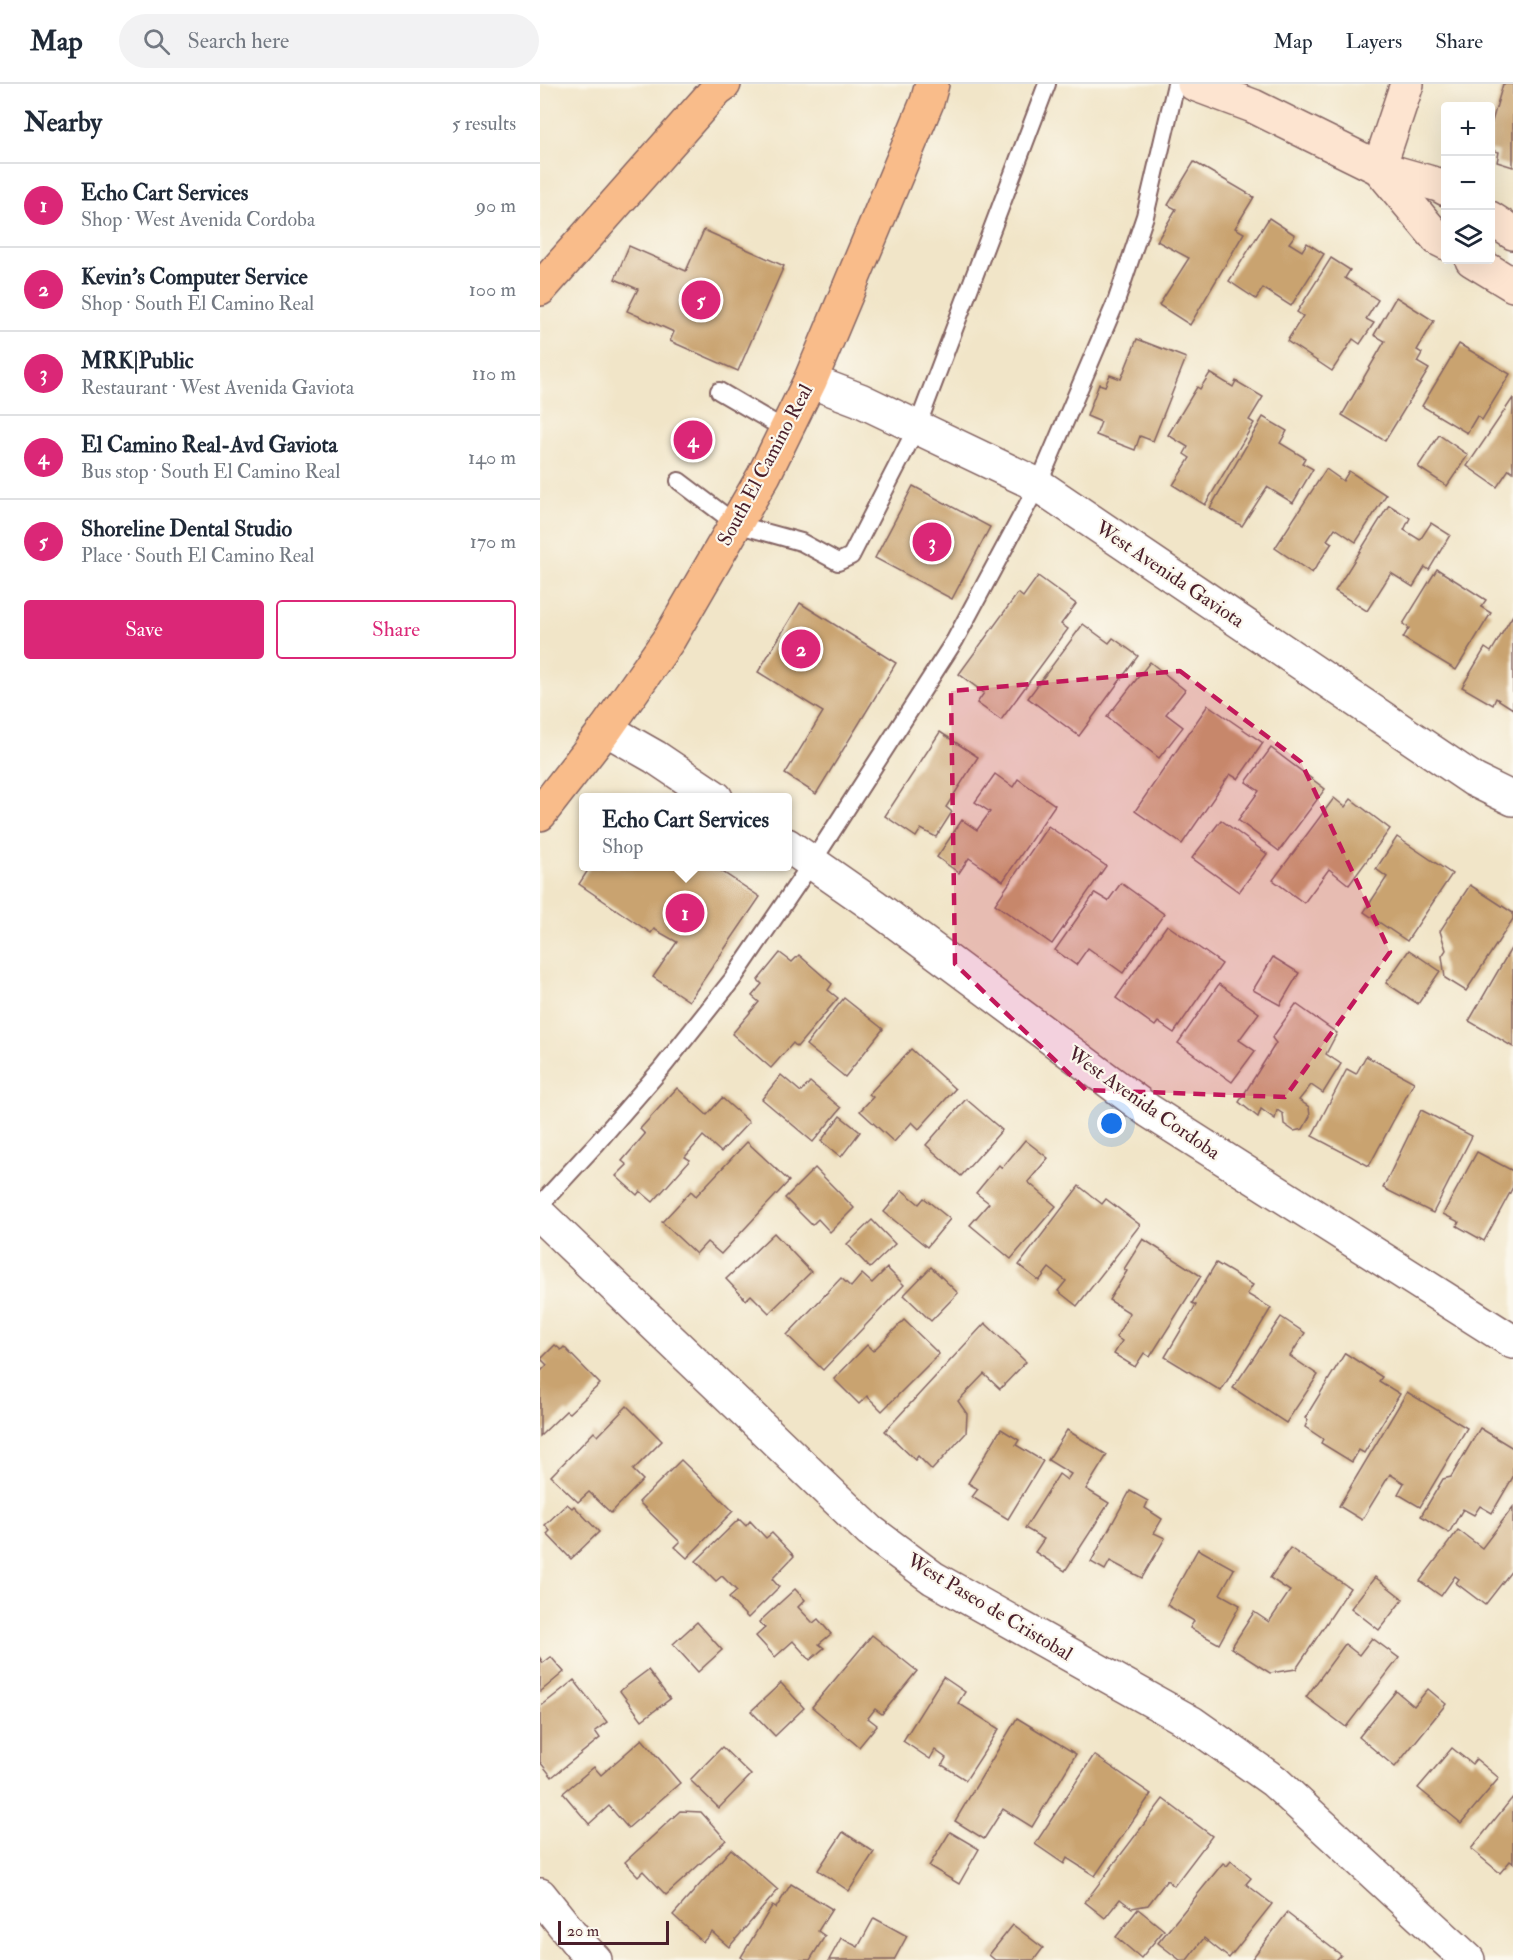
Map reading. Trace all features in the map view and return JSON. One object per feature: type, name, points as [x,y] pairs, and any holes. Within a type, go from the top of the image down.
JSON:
[{"type":"main road","points":[[540,289],[717,89],[724,84]]},
{"type":"main road","name":"South El Camino Real","points":[[540,814],[606,729],[669,639],[764,476],[810,381],[932,84]]},
{"type":"main road","points":[[1194,84],[1252,106],[1378,168],[1441,186]]},
{"type":"main road","points":[[1378,168],[1407,84]]},
{"type":"main road","points":[[1378,168],[1441,240]]},
{"type":"main road","points":[[1495,221],[1513,233]]},
{"type":"main road","points":[[1479,264],[1513,285]]},
{"type":"street","name":"West Avenida Gaviota","points":[[810,381],[860,400],[1038,484],[1474,780],[1513,799]]},
{"type":"street","points":[[606,729],[655,757],[709,793]]},
{"type":"street","name":"West Avenida Cordoba","points":[[800,853],[1149,1112],[1513,1342]]},
{"type":"street","name":"West Paseo de Cristobal","points":[[540,1215],[870,1531],[933,1578],[1192,1723],[1274,1780],[1468,1960]]},
{"type":"street","points":[[540,1895],[579,1944],[595,1960]]},
{"type":"lane","points":[[679,481],[736,524],[801,542],[838,562],[851,556],[917,427],[1047,84]]},
{"type":"lane","points":[[792,868],[800,853],[955,640],[1038,484],[1116,302],[1145,216],[1176,84]]},
{"type":"lane","points":[[719,391],[786,430]]},
{"type":"lane","points":[[540,1205],[662,1068],[732,980],[790,871]]},
{"type":"highlighted area","points":[[1180,671],[1301,762],[1390,952],[1285,1097],[1086,1090],[955,964],[951,691]]},
{"type":"building","points":[[1503,84],[1513,84],[1513,167],[1497,162],[1499,152],[1495,151],[1495,111]]},
{"type":"building","points":[[1194,162],[1254,197],[1235,228],[1244,233],[1190,325],[1159,305],[1189,258],[1157,241],[1176,209],[1168,205]]},
{"type":"building","points":[[1269,218],[1295,235],[1289,243],[1302,251],[1307,243],[1324,254],[1291,306],[1263,288],[1256,299],[1229,281]]},
{"type":"building","points":[[704,230],[784,266],[738,371],[670,341],[674,332],[627,311],[638,289],[615,279],[629,246],[686,271]]},
{"type":"building","points":[[1331,258],[1350,270],[1345,278],[1378,300],[1366,319],[1374,323],[1360,344],[1353,339],[1332,371],[1287,341],[1303,316],[1297,312]]},
{"type":"building","points":[[1396,297],[1434,321],[1417,350],[1422,353],[1417,362],[1429,369],[1385,441],[1342,415],[1385,341],[1374,335]]},
{"type":"building","points":[[1137,339],[1186,358],[1153,441],[1140,436],[1135,450],[1096,435],[1101,422],[1087,416],[1099,384],[1105,386],[1110,375],[1121,379]]},
{"type":"building","points":[[1459,344],[1510,374],[1482,420],[1477,416],[1467,433],[1422,406]]},
{"type":"building","points":[[1210,373],[1233,387],[1236,381],[1263,397],[1249,420],[1254,423],[1205,505],[1173,485],[1190,458],[1184,454],[1188,447],[1168,435],[1197,387],[1200,389]]},
{"type":"building","points":[[1513,398],[1513,472],[1509,469],[1497,487],[1467,466]]},
{"type":"building","points":[[1263,417],[1287,431],[1280,443],[1305,458],[1302,463],[1313,469],[1293,503],[1267,487],[1242,526],[1210,508]]},
{"type":"building","points":[[1439,435],[1468,455],[1447,486],[1418,467]]},
{"type":"building","points":[[1326,469],[1343,481],[1349,471],[1386,495],[1356,542],[1335,528],[1327,540],[1332,543],[1312,573],[1275,548]]},
{"type":"building","points":[[913,486],[990,527],[952,599],[875,558]]},
{"type":"building","points":[[1389,505],[1410,518],[1404,530],[1420,540],[1431,523],[1450,535],[1429,570],[1425,567],[1413,587],[1391,573],[1367,611],[1335,591]]},
{"type":"building","points":[[1437,569],[1486,600],[1481,607],[1491,613],[1456,670],[1403,638],[1409,628],[1403,624]]},
{"type":"building","points":[[1038,576],[1076,604],[1061,624],[1068,629],[1001,720],[977,703],[984,693],[959,674],[1018,593],[1023,597]]},
{"type":"building","points":[[800,603],[896,663],[816,794],[785,774],[823,712],[758,672]]},
{"type":"building","points":[[1513,615],[1513,709],[1496,698],[1493,705],[1462,687],[1485,648],[1491,652]]},
{"type":"building","points":[[1083,624],[1109,643],[1113,638],[1138,656],[1079,736],[1028,698]]},
{"type":"building","points":[[1150,662],[1185,690],[1166,714],[1183,727],[1159,758],[1107,717]]},
{"type":"building","points":[[1208,705],[1263,743],[1238,779],[1230,774],[1182,844],[1135,811]]},
{"type":"building","points":[[940,732],[978,757],[946,807],[952,812],[936,837],[921,829],[916,837],[885,816]]},
{"type":"building","points":[[1271,748],[1325,789],[1279,851],[1238,820],[1259,791],[1246,782]]},
{"type":"building","points":[[995,774],[1013,787],[1018,779],[1055,805],[1003,881],[969,858],[959,873],[937,857],[962,820],[977,830],[990,812],[975,802]]},
{"type":"building","points":[[1334,798],[1345,807],[1351,799],[1390,829],[1349,885],[1329,869],[1304,903],[1273,880]]},
{"type":"building","points":[[1221,820],[1267,854],[1239,892],[1192,858]]},
{"type":"building","points":[[1048,826],[1106,866],[1052,944],[995,904]]},
{"type":"building","points":[[1397,837],[1452,874],[1407,941],[1364,912],[1387,877],[1376,869]]},
{"type":"building","points":[[587,871],[721,871],[760,897],[689,1001],[653,977],[677,942],[654,929],[651,933],[579,884]]},
{"type":"building","points":[[1121,883],[1164,914],[1123,973],[1088,948],[1076,965],[1055,950],[1095,893],[1108,901]]},
{"type":"building","points":[[1470,885],[1513,913],[1513,919],[1466,991],[1445,978],[1442,956],[1446,950],[1440,931]]},
{"type":"building","points":[[1167,925],[1222,964],[1174,1033],[1158,1022],[1155,1026],[1116,998]]},
{"type":"building","points":[[1513,945],[1513,1047],[1469,1021]]},
{"type":"building","points":[[1409,950],[1440,971],[1418,1004],[1386,983]]},
{"type":"building","points":[[780,953],[792,962],[799,955],[832,984],[828,990],[838,998],[797,1047],[793,1043],[771,1068],[732,1034],[759,1002],[752,996],[762,984],[758,980]]},
{"type":"building","points":[[1273,957],[1299,973],[1280,1005],[1253,990]]},
{"type":"building","points":[[1219,984],[1259,1013],[1239,1040],[1255,1051],[1232,1082],[1178,1043]]},
{"type":"building","points":[[844,998],[883,1029],[845,1077],[806,1045]]},
{"type":"building","points":[[1296,1004],[1337,1033],[1326,1054],[1341,1064],[1323,1093],[1311,1085],[1299,1100],[1309,1107],[1310,1116],[1303,1129],[1294,1131],[1284,1124],[1283,1114],[1277,1110],[1275,1119],[1261,1109],[1258,1117],[1239,1102],[1276,1043],[1272,1038]]},
{"type":"building","points":[[911,1049],[955,1089],[919,1129],[912,1122],[894,1142],[860,1111],[873,1097],[869,1094]]},
{"type":"building","points":[[1366,1056],[1414,1082],[1369,1166],[1312,1136],[1347,1069],[1356,1074]]},
{"type":"building","points":[[781,1075],[801,1092],[810,1082],[841,1108],[813,1142],[762,1099]]},
{"type":"building","points":[[677,1088],[707,1115],[722,1098],[749,1122],[721,1152],[703,1136],[685,1157],[690,1160],[653,1202],[640,1191],[637,1195],[616,1176],[627,1165],[622,1161],[645,1134],[640,1129]]},
{"type":"building","points":[[966,1099],[1002,1130],[961,1176],[926,1145]]},
{"type":"building","points":[[1421,1110],[1472,1136],[1433,1213],[1383,1188]]},
{"type":"building","points":[[840,1116],[860,1132],[841,1157],[821,1141]]},
{"type":"building","points":[[1025,1140],[1048,1158],[1028,1182],[1056,1206],[1011,1259],[970,1225],[989,1203],[976,1193],[999,1165],[1002,1168]]},
{"type":"building","points":[[747,1142],[789,1181],[721,1254],[707,1242],[696,1254],[662,1222],[691,1191],[696,1196]]},
{"type":"building","points":[[1477,1152],[1513,1171],[1513,1187],[1484,1241],[1457,1226],[1459,1222],[1443,1214]]},
{"type":"building","points":[[815,1168],[854,1208],[830,1232],[818,1219],[812,1225],[785,1198]]},
{"type":"building","points":[[1079,1186],[1102,1204],[1106,1199],[1140,1225],[1077,1306],[1058,1291],[1066,1281],[1049,1268],[1039,1281],[1019,1265]]},
{"type":"building","points":[[902,1190],[919,1204],[924,1198],[950,1219],[927,1247],[884,1212]]},
{"type":"building","points":[[872,1220],[895,1244],[870,1268],[847,1244]]},
{"type":"building","points":[[774,1233],[811,1272],[769,1313],[751,1295],[746,1300],[726,1279]]},
{"type":"building","points":[[1143,1239],[1201,1276],[1150,1357],[1144,1353],[1135,1367],[1114,1354],[1122,1341],[1116,1337],[1130,1313],[1109,1300],[1127,1271],[1124,1269]]},
{"type":"building","points":[[1216,1263],[1253,1285],[1247,1294],[1271,1308],[1221,1391],[1165,1357],[1196,1305],[1192,1303]]},
{"type":"building","points":[[931,1267],[958,1293],[931,1321],[904,1295]]},
{"type":"building","points":[[887,1268],[904,1285],[823,1370],[787,1335],[841,1278],[851,1287],[862,1274],[872,1283]]},
{"type":"building","points":[[1281,1317],[1305,1333],[1290,1356],[1318,1375],[1286,1423],[1233,1388]]},
{"type":"building","points":[[904,1320],[939,1354],[882,1411],[867,1396],[859,1404],[834,1379],[867,1345],[873,1351]]},
{"type":"building","points":[[985,1323],[1026,1362],[1000,1389],[984,1374],[958,1401],[967,1414],[966,1433],[932,1470],[918,1456],[915,1460],[885,1431]]},
{"type":"building","points":[[555,1345],[561,1350],[564,1347],[600,1384],[569,1413],[566,1411],[540,1436],[540,1372],[547,1365],[541,1359]]},
{"type":"building","points":[[1345,1353],[1382,1377],[1379,1381],[1400,1394],[1364,1453],[1359,1450],[1352,1462],[1321,1443],[1323,1439],[1305,1427],[1308,1420],[1305,1418]]},
{"type":"building","points":[[1407,1392],[1467,1428],[1420,1507],[1398,1494],[1404,1483],[1390,1474],[1362,1520],[1339,1506]]},
{"type":"building","points":[[627,1406],[662,1441],[633,1470],[643,1480],[611,1513],[589,1492],[578,1502],[551,1476],[594,1432],[598,1436]]},
{"type":"building","points":[[1480,1428],[1513,1448],[1513,1477],[1492,1513],[1480,1506],[1474,1515],[1463,1509],[1449,1533],[1421,1516],[1443,1479],[1451,1477]]},
{"type":"building","points":[[1001,1429],[1019,1440],[1016,1445],[1043,1461],[1008,1519],[972,1497],[978,1489],[968,1483]]},
{"type":"building","points":[[1067,1430],[1107,1455],[1086,1489],[1109,1503],[1065,1571],[1035,1552],[1044,1539],[1025,1528],[1059,1474],[1067,1480],[1071,1474],[1048,1460]]},
{"type":"building","points":[[681,1460],[733,1511],[687,1558],[675,1547],[680,1542],[639,1502]]},
{"type":"building","points":[[1130,1491],[1148,1501],[1145,1508],[1162,1519],[1154,1533],[1165,1538],[1142,1578],[1110,1561],[1105,1570],[1091,1562]]},
{"type":"building","points":[[567,1504],[572,1508],[574,1506],[599,1532],[571,1559],[547,1534],[550,1531],[545,1525]]},
{"type":"building","points":[[1513,1507],[1513,1569],[1485,1605],[1456,1583],[1459,1579],[1455,1576],[1441,1596],[1420,1581],[1458,1530],[1482,1548]]},
{"type":"building","points":[[739,1519],[746,1526],[750,1521],[766,1538],[772,1533],[794,1556],[772,1579],[779,1587],[748,1618],[729,1598],[737,1591],[722,1576],[716,1581],[696,1561]]},
{"type":"building","points":[[1290,1548],[1350,1588],[1296,1669],[1270,1673],[1231,1648],[1254,1612],[1269,1622],[1290,1591],[1270,1578]]},
{"type":"building","points":[[1198,1549],[1234,1569],[1220,1594],[1240,1605],[1219,1644],[1190,1628],[1194,1621],[1167,1605]]},
{"type":"building","points":[[1375,1577],[1403,1599],[1379,1630],[1351,1608]]},
{"type":"building","points":[[795,1589],[805,1600],[798,1607],[813,1623],[818,1619],[831,1634],[819,1644],[824,1648],[810,1660],[793,1641],[775,1657],[756,1636],[765,1628],[759,1622]]},
{"type":"building","points":[[697,1622],[722,1650],[698,1672],[673,1644]]},
{"type":"building","points":[[872,1635],[917,1671],[882,1714],[875,1709],[868,1718],[877,1725],[859,1747],[812,1707]]},
{"type":"building","points":[[1372,1638],[1399,1658],[1346,1727],[1306,1697],[1345,1644],[1359,1655]]},
{"type":"building","points":[[551,1657],[564,1672],[540,1692],[540,1658],[543,1663]]},
{"type":"building","points":[[648,1670],[670,1699],[642,1720],[620,1691]]},
{"type":"building","points":[[943,1677],[965,1692],[958,1703],[999,1729],[966,1780],[942,1765],[946,1758],[935,1750],[930,1759],[903,1741]]},
{"type":"building","points":[[574,1680],[607,1722],[595,1731],[600,1738],[552,1777],[540,1762],[540,1707]]},
{"type":"building","points":[[781,1683],[804,1708],[775,1736],[751,1711]]},
{"type":"building","points":[[1428,1689],[1446,1704],[1395,1767],[1359,1737],[1396,1691],[1414,1706]]},
{"type":"building","points":[[1017,1718],[1076,1754],[1032,1827],[1003,1809],[984,1839],[955,1821]]},
{"type":"building","points":[[642,1739],[680,1783],[628,1828],[609,1806],[589,1824],[563,1793],[594,1767],[601,1775]]},
{"type":"building","points":[[722,1747],[751,1775],[719,1808],[690,1780]]},
{"type":"building","points":[[1452,1748],[1472,1764],[1476,1759],[1499,1778],[1461,1823],[1418,1788]]},
{"type":"building","points":[[1094,1755],[1151,1794],[1095,1876],[1067,1858],[1064,1864],[1035,1844]]},
{"type":"building","points":[[1513,1797],[1513,1863],[1510,1861],[1500,1873],[1471,1849]]},
{"type":"building","points":[[1163,1799],[1212,1836],[1174,1886],[1167,1880],[1148,1905],[1132,1908],[1120,1899],[1105,1918],[1085,1902]]},
{"type":"building","points":[[680,1811],[701,1812],[726,1840],[666,1895],[643,1871],[638,1876],[625,1862]]},
{"type":"building","points":[[843,1832],[874,1852],[849,1891],[818,1870]]},
{"type":"building","points":[[950,1832],[979,1849],[959,1884],[929,1866]]},
{"type":"building","points":[[731,1849],[778,1890],[729,1947],[712,1932],[703,1942],[673,1915]]},
{"type":"building","points":[[1231,1861],[1251,1878],[1246,1884],[1272,1904],[1229,1958],[1204,1938],[1187,1960],[1180,1960],[1158,1943],[1223,1863],[1227,1866]]},
{"type":"building","points":[[791,1884],[832,1909],[818,1931],[825,1936],[810,1960],[745,1960],[741,1957],[772,1906],[776,1908]]},
{"type":"building","points":[[1138,1909],[1164,1930],[1141,1958],[1116,1937]]},
{"type":"building","points":[[1287,1913],[1341,1955],[1336,1960],[1251,1960]]},
{"type":"building","points":[[874,1918],[907,1936],[894,1960],[829,1960],[841,1938],[858,1947]]},
{"type":"building","points":[[1013,1925],[1043,1948],[1034,1960],[995,1960],[989,1955]]},
{"type":"place","name":"Shoreline Dental Studio","points":[[701,300]]},
{"type":"place","name":"El Camino Real-Avd Gaviota","points":[[693,440]]},
{"type":"place","name":"MRK|Public","points":[[932,542]]},
{"type":"place","name":"Kevin's Computer Service","points":[[801,649]]},
{"type":"place","name":"Echo Cart Services","points":[[685,913]]}]
